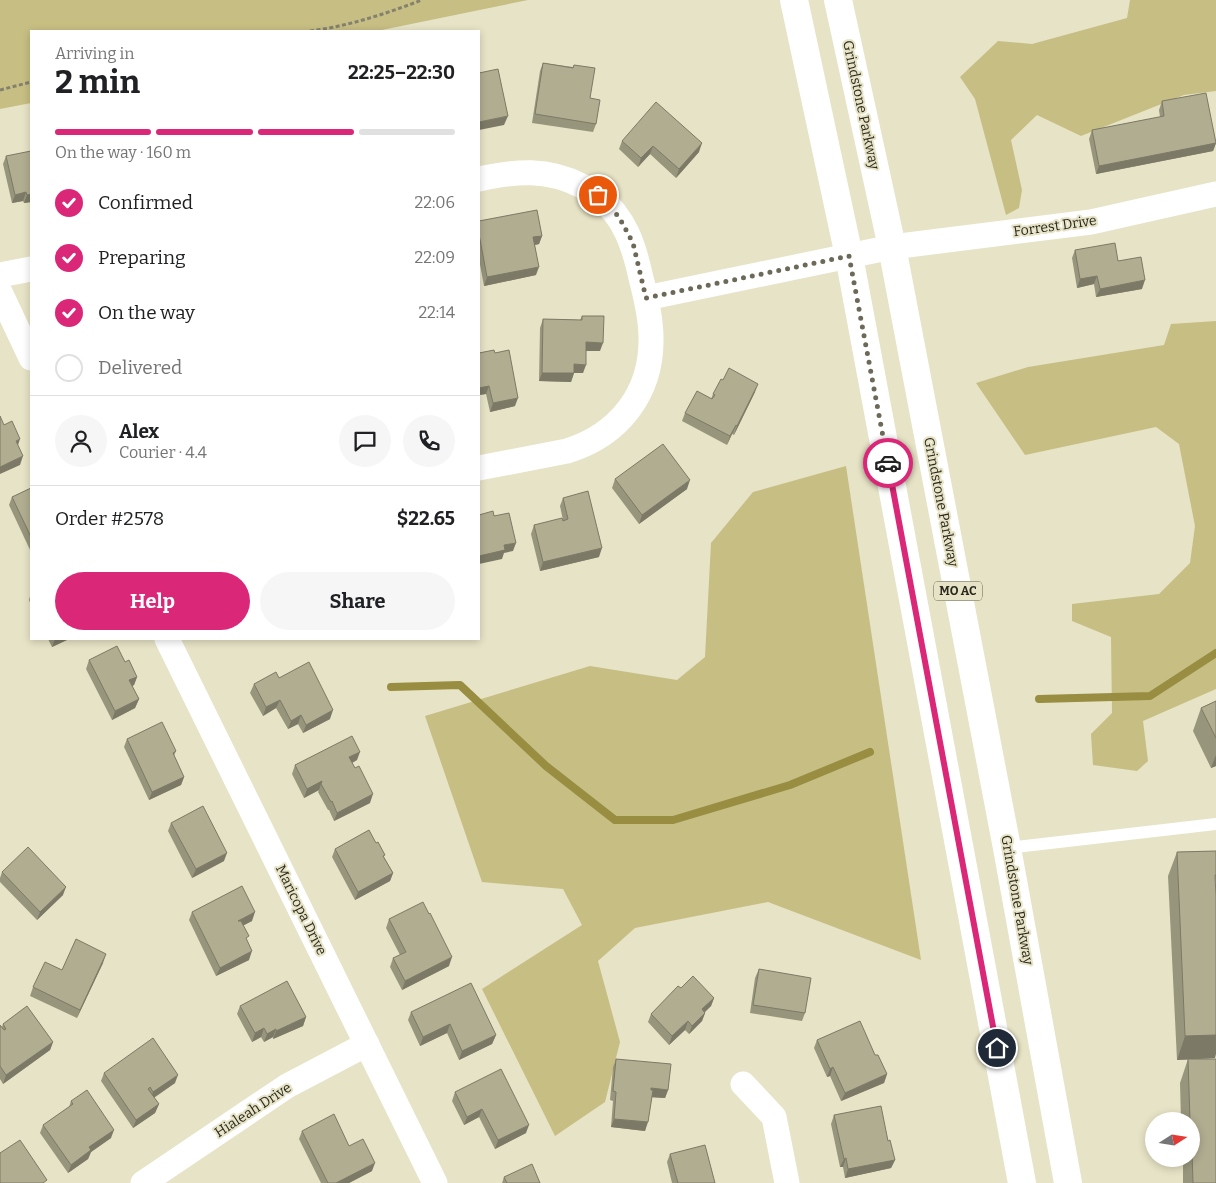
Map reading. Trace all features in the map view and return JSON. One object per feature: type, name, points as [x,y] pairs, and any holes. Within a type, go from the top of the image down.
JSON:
[{"type":"main road","name":"MO AC","points":[[794,0],[849,256],[1022,1183]]},
{"type":"main road","name":"Grindstone Parkway","points":[[838,0],[892,247],[1007,848],[1068,1183]]},
{"type":"street","points":[[480,179],[510,172],[534,172],[568,179],[598,195],[619,217],[633,243],[646,298],[651,338],[648,368],[639,393],[628,412],[607,431],[581,446],[480,468]]},
{"type":"street","name":"Forrest Drive","points":[[646,298],[892,247],[1091,222],[1216,194]]},
{"type":"street","points":[[0,275],[30,269]]},
{"type":"street","points":[[0,292],[30,356]]},
{"type":"street","name":"Maricopa Drive","points":[[167,640],[435,1183]]},
{"type":"street","name":"Hialeah Drive","points":[[143,1183],[287,1086],[367,1044]]},
{"type":"street","points":[[743,1084],[774,1117],[787,1183]]},
{"type":"lane","points":[[1007,848],[1216,824]]},
{"type":"path","points":[[318,30],[340,27],[372,18],[422,0]]},
{"type":"path","points":[[0,90],[30,82]]},
{"type":"shaded area","points":[[0,0],[528,0],[382,30],[30,30],[30,103],[0,109]]},
{"type":"shaded area","points":[[1130,0],[1216,0],[1216,91],[1184,95],[1081,136],[1037,115],[1011,140],[1022,190],[1019,208],[1006,215],[975,99],[960,77],[998,41],[1032,44],[1127,18]]},
{"type":"shaded area","points":[[1216,321],[1216,689],[1143,721],[1148,761],[1137,771],[1093,765],[1091,734],[1112,713],[1111,637],[1072,621],[1072,604],[1159,594],[1190,563],[1195,526],[1179,444],[1156,427],[1025,455],[976,383],[1028,367],[1164,345],[1171,324]]},
{"type":"shaded area","points":[[846,466],[921,960],[768,902],[635,928],[598,961],[620,1042],[605,1102],[555,1136],[482,989],[582,925],[563,889],[482,882],[425,716],[590,666],[677,680],[705,657],[711,543],[753,492]]},
{"type":"building","points":[[543,63],[573,68],[574,65],[595,68],[590,98],[600,100],[596,124],[535,114]]},
{"type":"building","points":[[498,69],[508,116],[480,122],[480,73]]},
{"type":"building","points":[[1206,93],[1216,143],[1099,166],[1092,130],[1164,116],[1162,101]]},
{"type":"building","points":[[656,102],[702,143],[679,169],[653,146],[641,158],[622,141]]},
{"type":"building","points":[[30,151],[30,194],[27,195],[26,192],[15,195],[6,156]]},
{"type":"building","points":[[537,210],[542,236],[533,237],[539,267],[487,277],[480,239],[480,221]]},
{"type":"building","points":[[1115,243],[1118,261],[1141,257],[1145,280],[1100,289],[1097,276],[1080,279],[1075,250]]},
{"type":"building","points":[[582,316],[604,316],[603,343],[586,342],[586,365],[574,364],[574,373],[542,373],[543,319],[582,320]]},
{"type":"building","points":[[494,350],[495,353],[509,350],[518,398],[493,403],[489,386],[480,388],[480,353]]},
{"type":"building","points":[[729,368],[758,384],[730,436],[685,413],[697,391],[712,399],[721,379],[723,380]]},
{"type":"building","points":[[0,416],[4,425],[12,421],[20,439],[16,441],[23,456],[0,467]]},
{"type":"building","points":[[663,444],[690,480],[642,515],[615,479]]},
{"type":"building","points":[[30,488],[30,535],[12,497]]},
{"type":"building","points":[[588,491],[602,548],[543,562],[534,525],[562,518],[563,521],[568,519],[563,498]]},
{"type":"building","points":[[493,511],[494,516],[509,513],[516,543],[504,545],[505,550],[480,556],[480,515]]},
{"type":"building","points":[[117,646],[125,662],[129,660],[137,677],[129,680],[139,699],[115,711],[89,660]]},
{"type":"building","points":[[309,662],[333,710],[306,725],[301,715],[291,721],[280,700],[266,707],[254,684],[276,672],[279,678]]},
{"type":"building","points":[[1216,701],[1216,738],[1201,708]]},
{"type":"building","points":[[162,722],[176,751],[173,753],[184,777],[152,792],[127,739]]},
{"type":"building","points":[[352,736],[360,752],[349,757],[355,768],[359,766],[373,794],[337,813],[321,784],[322,781],[307,789],[295,765]]},
{"type":"building","points":[[203,806],[227,853],[196,869],[171,823]]},
{"type":"building","points":[[369,830],[376,843],[378,842],[385,855],[383,856],[393,873],[358,892],[335,849]]},
{"type":"building","points":[[28,847],[66,887],[40,912],[2,872]]},
{"type":"building","points":[[1216,851],[1216,1035],[1185,1036],[1177,852]]},
{"type":"building","points":[[242,886],[255,912],[238,921],[241,921],[249,936],[246,938],[252,951],[220,968],[192,912]]},
{"type":"building","points":[[423,902],[452,957],[405,981],[393,958],[406,952],[389,919]]},
{"type":"building","points":[[76,939],[106,954],[80,1010],[33,987],[45,962],[62,970]]},
{"type":"building","points":[[759,969],[811,978],[805,1013],[753,1005]]},
{"type":"building","points":[[693,976],[714,998],[702,1009],[705,1013],[692,1026],[688,1021],[672,1036],[651,1014],[678,986],[681,988]]},
{"type":"building","points":[[287,981],[306,1017],[267,1034],[264,1028],[255,1033],[240,1006]]},
{"type":"building","points":[[471,983],[496,1035],[462,1051],[450,1024],[423,1037],[411,1012]]},
{"type":"building","points":[[27,1006],[53,1042],[6,1075],[0,1066],[0,1025],[4,1030],[6,1029],[3,1024]]},
{"type":"building","points":[[860,1021],[875,1055],[878,1055],[887,1074],[845,1093],[833,1067],[830,1069],[817,1040]]},
{"type":"building","points":[[153,1038],[178,1075],[153,1092],[150,1087],[148,1089],[159,1104],[136,1120],[104,1073]]},
{"type":"building","points":[[616,1059],[671,1064],[668,1090],[651,1088],[653,1090],[648,1122],[614,1119],[616,1092],[613,1091]]},
{"type":"building","points":[[1188,1059],[1216,1059],[1216,1183],[1193,1183],[1193,1168],[1200,1168],[1200,1112],[1190,1112]]},
{"type":"building","points":[[501,1069],[529,1125],[498,1140],[482,1109],[467,1117],[455,1092]]},
{"type":"building","points":[[87,1090],[114,1130],[89,1147],[91,1150],[71,1165],[43,1125],[73,1104],[71,1101]]},
{"type":"building","points":[[881,1106],[888,1141],[890,1140],[895,1160],[848,1169],[834,1115]]},
{"type":"building","points":[[334,1114],[349,1146],[363,1139],[375,1163],[336,1183],[328,1183],[302,1131]]},
{"type":"building","points":[[20,1140],[47,1180],[43,1183],[0,1183],[0,1153]]},
{"type":"building","points":[[705,1145],[715,1183],[678,1183],[670,1154]]},
{"type":"building","points":[[532,1164],[540,1183],[507,1183],[504,1177]]},
{"type":"waterway","points":[[1039,699],[1150,696],[1216,653]]},
{"type":"waterway","points":[[391,687],[460,685],[546,766],[615,820],[673,820],[790,785],[870,752]]},
{"type":"way so far","points":[[598,195],[619,217],[633,243],[646,298],[849,256],[888,463]]},
{"type":"route","points":[[888,463],[997,1048]]}]
